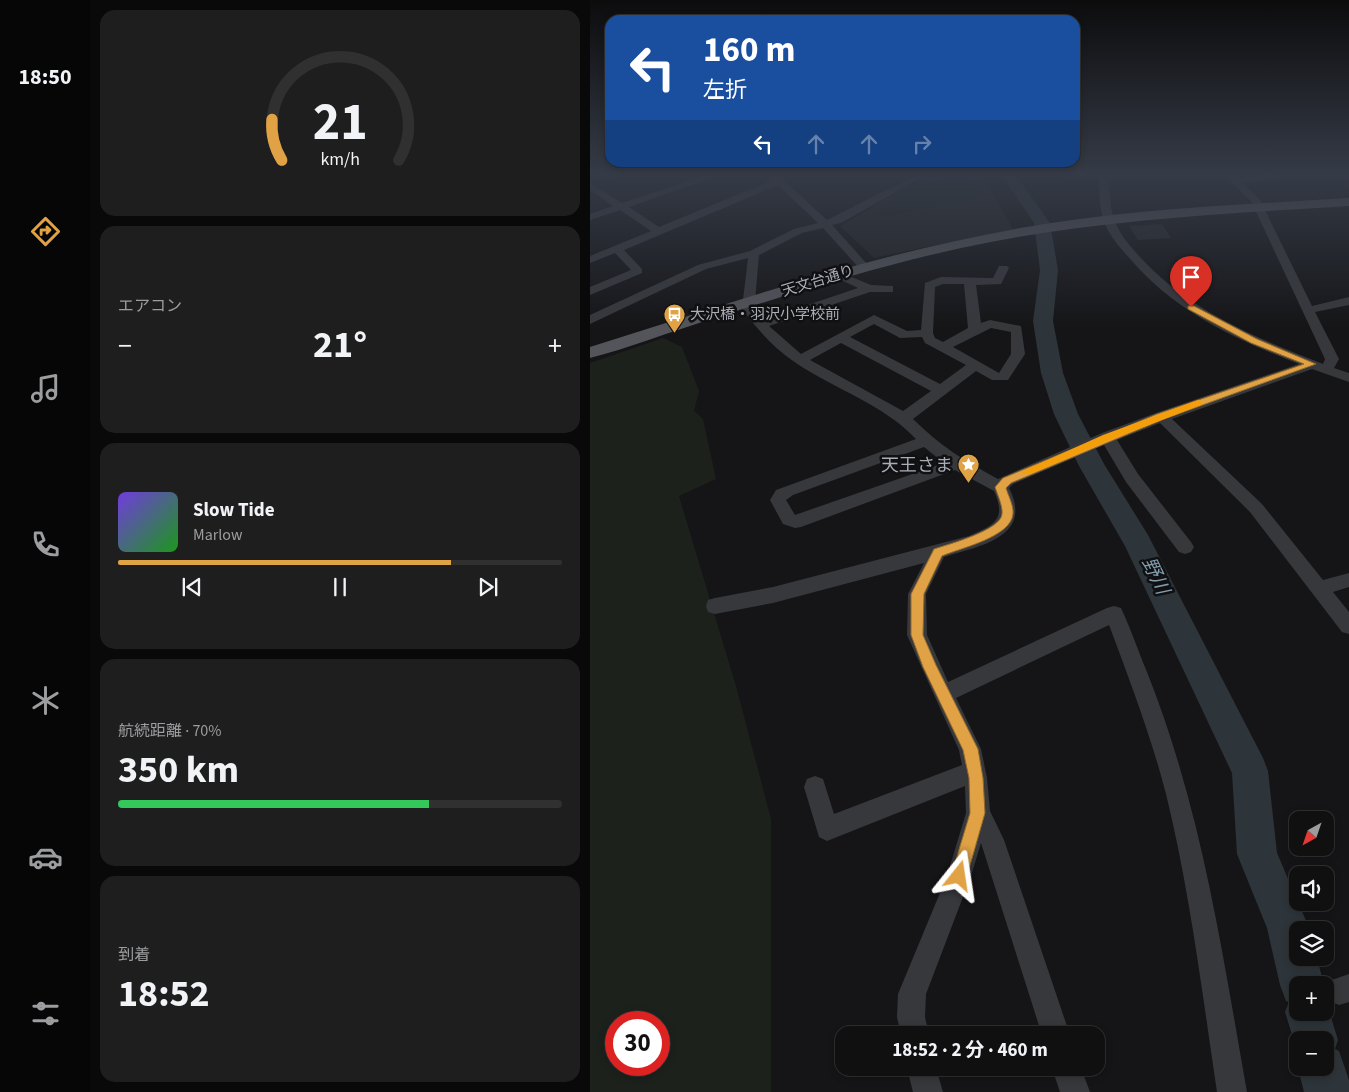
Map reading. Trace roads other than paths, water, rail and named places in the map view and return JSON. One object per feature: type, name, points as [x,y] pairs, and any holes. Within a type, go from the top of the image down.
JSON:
[{"type":"main road","name":"天文台通り","points":[[590,353],[837,274],[1020,232],[1061,226]]},
{"type":"street","points":[[649,226],[658,232]]},
{"type":"street","points":[[590,260],[671,226]]},
{"type":"street","points":[[590,320],[702,267],[754,252],[798,231],[817,226]]},
{"type":"street","points":[[827,226],[864,267]]},
{"type":"street","points":[[1112,226],[1123,244],[1145,272],[1176,297],[1235,331],[1349,378]]},
{"type":"street","points":[[1268,226],[1332,359],[1327,370]]},
{"type":"street","points":[[590,290],[638,271],[618,249]]},
{"type":"street","points":[[715,606],[782,593],[938,552],[990,533],[1005,523],[1008,512],[1000,487],[956,464],[926,442],[904,418],[800,360],[760,325],[747,302],[754,252]]},
{"type":"street","points":[[943,347],[990,324],[1017,329],[1018,354],[1003,377],[997,377],[930,340],[927,333],[929,285],[940,280],[997,282],[1003,268]]},
{"type":"street","points":[[837,274],[869,288],[888,289]]},
{"type":"street","points":[[970,281],[975,330]]},
{"type":"street","points":[[760,325],[869,288]]},
{"type":"street","points":[[1309,310],[1349,301]]},
{"type":"street","points":[[800,360],[874,319],[905,335],[927,333]]},
{"type":"street","points":[[842,338],[941,390]]},
{"type":"street","points":[[1000,487],[1007,480],[1054,459],[1161,416],[1312,364]]},
{"type":"street","points":[[904,418],[975,365]]},
{"type":"street","points":[[1161,416],[1256,508],[1321,588],[1349,626]]},
{"type":"street","points":[[1107,438],[1132,478],[1186,547]]},
{"type":"street","points":[[926,442],[787,491],[778,500],[789,520],[795,522],[956,464]]},
{"type":"street","points":[[913,1026],[911,1017],[912,994],[959,876],[978,813],[975,771],[970,749],[917,635],[918,594],[938,552]]},
{"type":"street","points":[[1321,588],[1349,580]]},
{"type":"street","points":[[943,694],[1114,614],[1153,717],[1177,793],[1205,922],[1232,1092]]},
{"type":"street","points":[[815,787],[827,829],[975,771]]},
{"type":"street","points":[[978,813],[992,840],[1053,1026]]},
{"type":"street","points":[[924,1076],[928,1092]]},
{"type":"street","points":[[1070,1076],[1075,1092]]},
{"type":"waterway","name":"野川","points":[[1042,226],[1049,270],[1043,321],[1052,373],[1066,414],[1092,466],[1138,543],[1250,771],[1257,854],[1288,928],[1300,976]]},
{"type":"waterway","name":"野川","points":[[1310,1021],[1313,1031]]},
{"type":"waterway","name":"野川","points":[[1324,1076],[1328,1092]]},
{"type":"place","name":"大沢橋・羽沢小学校前","points":[[674,333]]},
{"type":"place","name":"天王さま","points":[[969,484]]}]
